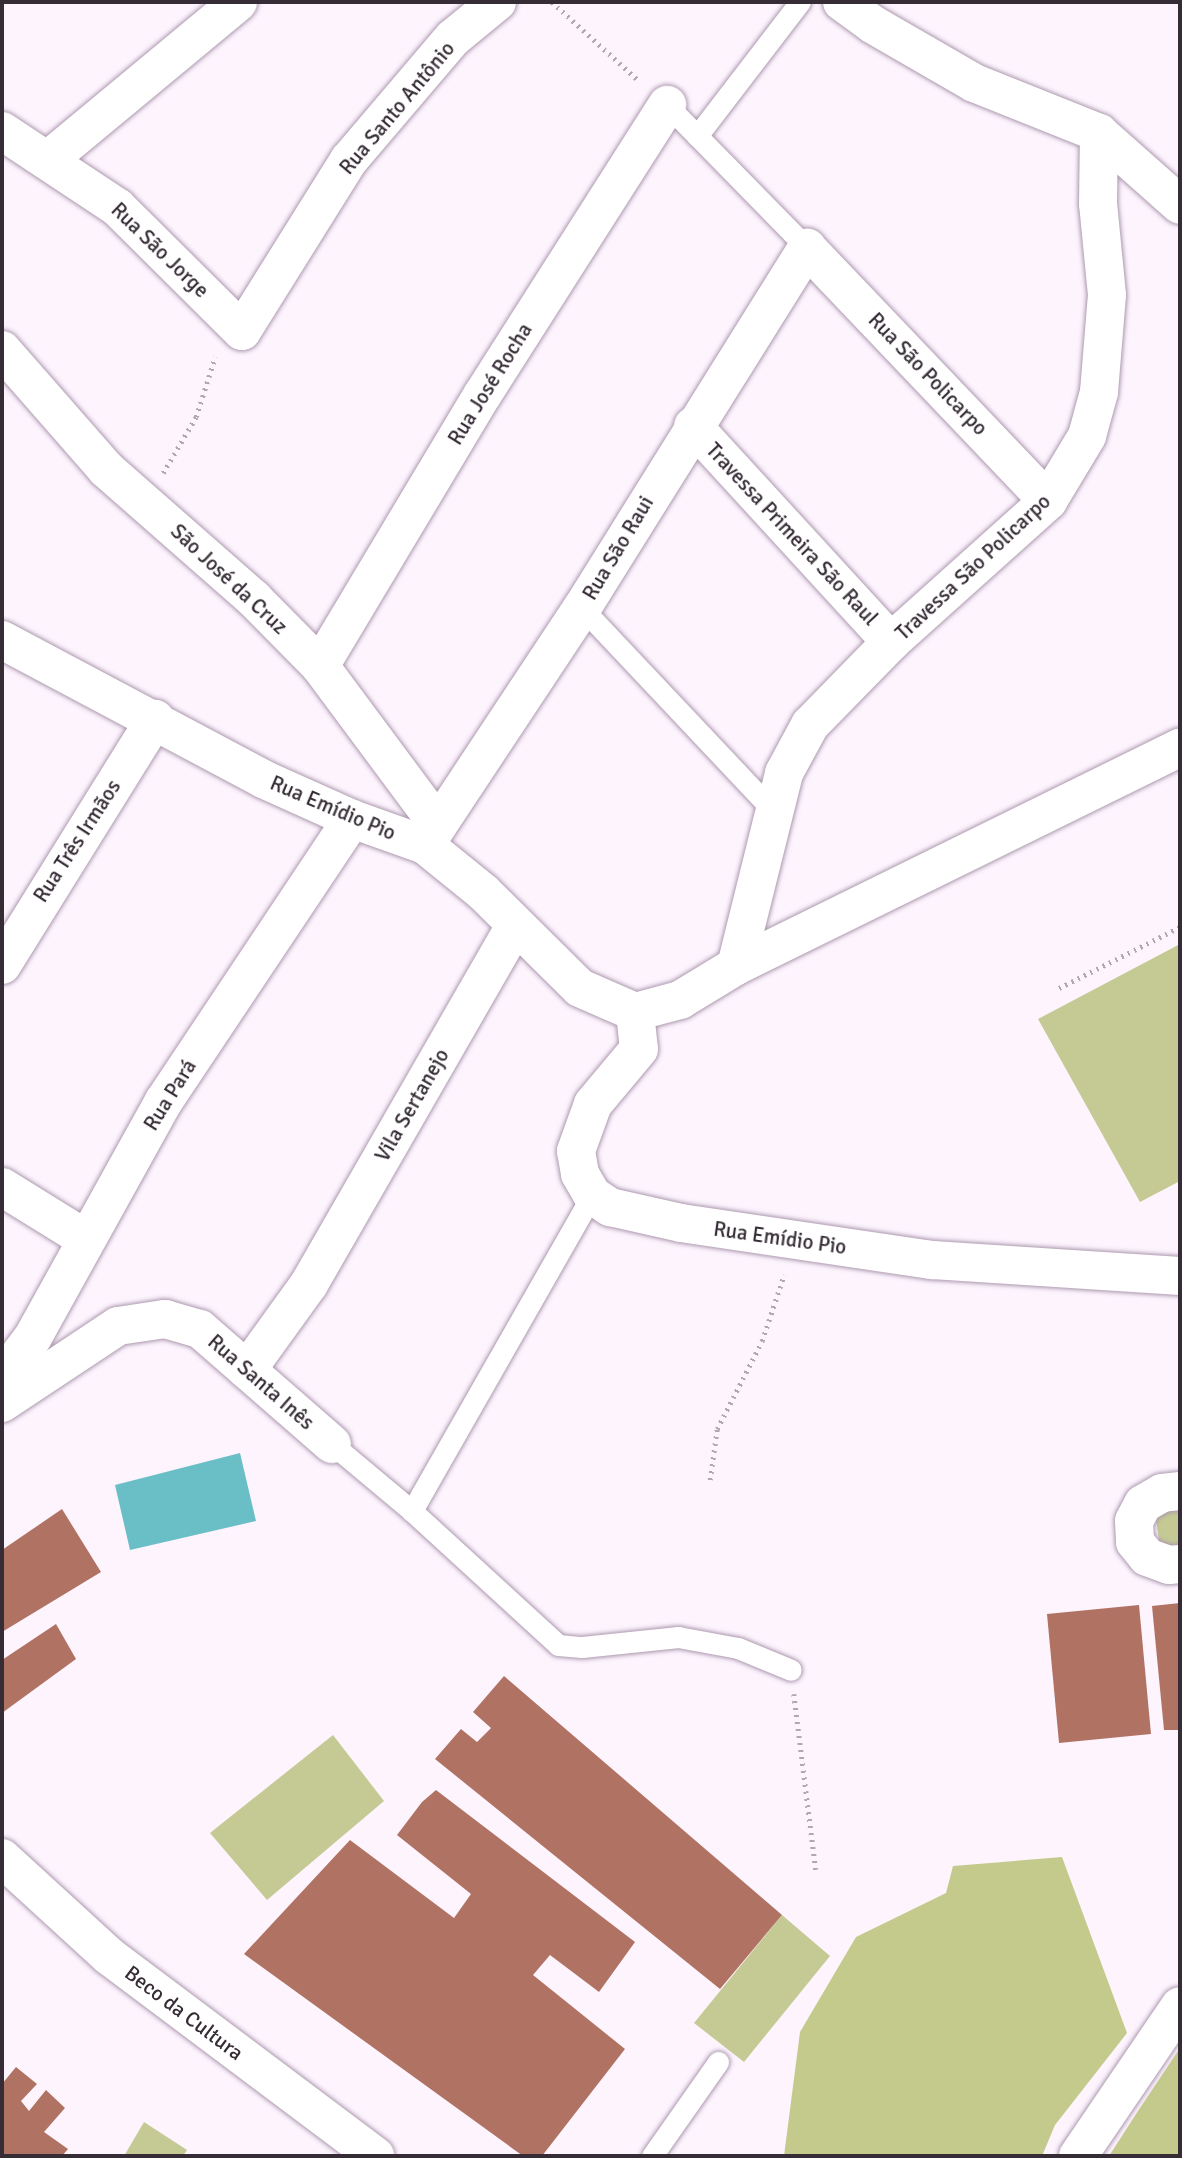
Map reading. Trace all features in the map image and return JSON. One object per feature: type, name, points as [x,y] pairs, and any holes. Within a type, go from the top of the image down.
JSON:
[{"type":"street","points":[[48,160],[239,2]]},
{"type":"street","name":"Rua Santo Antônio","points":[[235,324],[349,160],[453,38],[496,2]]},
{"type":"street","points":[[842,2],[872,24],[974,83],[1099,133],[1180,205]]},
{"type":"street","name":"Rua José Rocha","points":[[320,666],[483,394],[667,105]]},
{"type":"street","name":"Rua São Jorge","points":[[2,131],[117,207],[235,324]]},
{"type":"street","name":"Travessa São Policarpo","points":[[736,966],[784,773],[810,725],[891,642],[1048,501],[1087,436],[1099,392],[1107,295],[1098,204],[1099,133]]},
{"type":"street","name":"Rua São Policarpo","points":[[807,248],[1048,501]]},
{"type":"street","name":"Rua São Raui","points":[[431,835],[582,608],[693,426],[807,248]]},
{"type":"street","name":"São José da Cruz","points":[[2,350],[106,469],[254,598],[320,666],[431,835]]},
{"type":"street","name":"Travessa Primeira São Raul","points":[[693,426],[891,642]]},
{"type":"street","name":"Rua Emídio Pio","points":[[2,640],[155,719],[263,779],[352,819],[431,835],[474,883],[580,988],[635,1012]]},
{"type":"street","name":"Rua Três Irmãos","points":[[2,965],[155,719]]},
{"type":"street","points":[[592,1195],[580,1174],[576,1151],[582,1126],[593,1104],[639,1049],[635,1012],[680,1000],[736,966],[1180,748]]},
{"type":"street","name":"Rua Pará","points":[[2,1378],[33,1337],[164,1101],[352,819]]},
{"type":"street","name":"Vila Sertanejo","points":[[247,1370],[309,1284],[516,926]]},
{"type":"street","points":[[2,1187],[86,1239]]},
{"type":"street","name":"Rua Emídio Pio","points":[[592,1195],[610,1207],[681,1223],[932,1260],[1180,1276]]},
{"type":"street","name":"Rua Santa Inês","points":[[2,1403],[118,1326],[144,1318],[181,1321],[200,1329],[332,1444]]},
{"type":"street","points":[[1180,1492],[1162,1493],[1143,1504],[1134,1521],[1135,1542],[1147,1557],[1180,1564]]},
{"type":"street","name":"Beco da Cultura","points":[[2,1858],[108,1956],[375,2156]]},
{"type":"street","points":[[1078,2156],[1180,2006]]},
{"type":"lane","points":[[697,136],[800,2]]},
{"type":"lane","points":[[667,105],[807,248]]},
{"type":"lane","points":[[582,608],[774,812]]},
{"type":"lane","points":[[412,1511],[592,1195]]},
{"type":"lane","points":[[332,1444],[412,1511],[558,1645],[582,1647],[678,1637],[738,1648],[791,1670]]},
{"type":"lane","points":[[652,2156],[718,2062]]},
{"type":"path","points":[[552,2],[667,105]]},
{"type":"path","points":[[146,503],[196,417],[235,324]]},
{"type":"path","points":[[1059,988],[1180,927]]},
{"type":"path","points":[[710,1480],[717,1429],[733,1390],[762,1341],[795,1240]]},
{"type":"path","points":[[791,1670],[816,1870]]},
{"type":"green space","points":[[1180,944],[1180,1181],[1140,1202],[1038,1019]]},
{"type":"green space","points":[[1180,1509],[1180,1551],[1160,1546],[1156,1521],[1162,1510]]},
{"type":"green space","points":[[333,1735],[384,1801],[267,1900],[210,1833]]},
{"type":"green space","points":[[1062,1857],[1127,2033],[1055,2125],[1042,2156],[784,2156],[800,2032],[856,1937],[946,1893],[953,1866]]},
{"type":"green space","points":[[782,1915],[830,1956],[744,2062],[694,2023]]},
{"type":"green space","points":[[1180,2048],[1180,2156],[1109,2156],[1138,2111]]},
{"type":"green space","points":[[144,2122],[187,2150],[183,2156],[124,2156]]},
{"type":"water","points":[[240,1453],[256,1521],[130,1550],[115,1485]]},
{"type":"building","points":[[62,1509],[101,1572],[2,1632],[2,1550]]},
{"type":"building","points":[[1180,1603],[1180,1730],[1164,1730],[1152,1606]]},
{"type":"building","points":[[1139,1605],[1151,1734],[1059,1743],[1047,1614]]},
{"type":"building","points":[[56,1624],[76,1659],[2,1713],[2,1660]]},
{"type":"building","points":[[504,1676],[782,1915],[720,1989],[435,1759],[461,1729],[477,1742],[491,1728],[473,1712]]},
{"type":"building","points":[[436,1790],[635,1942],[599,1992],[550,1955],[533,1975],[625,2049],[542,2156],[523,2156],[244,1954],[350,1840],[454,1918],[471,1894],[397,1835],[422,1802]]},
{"type":"building","points":[[16,2067],[37,2084],[21,2101],[29,2111],[46,2090],[65,2108],[44,2132],[68,2149],[62,2156],[2,2156],[2,2084]]}]
